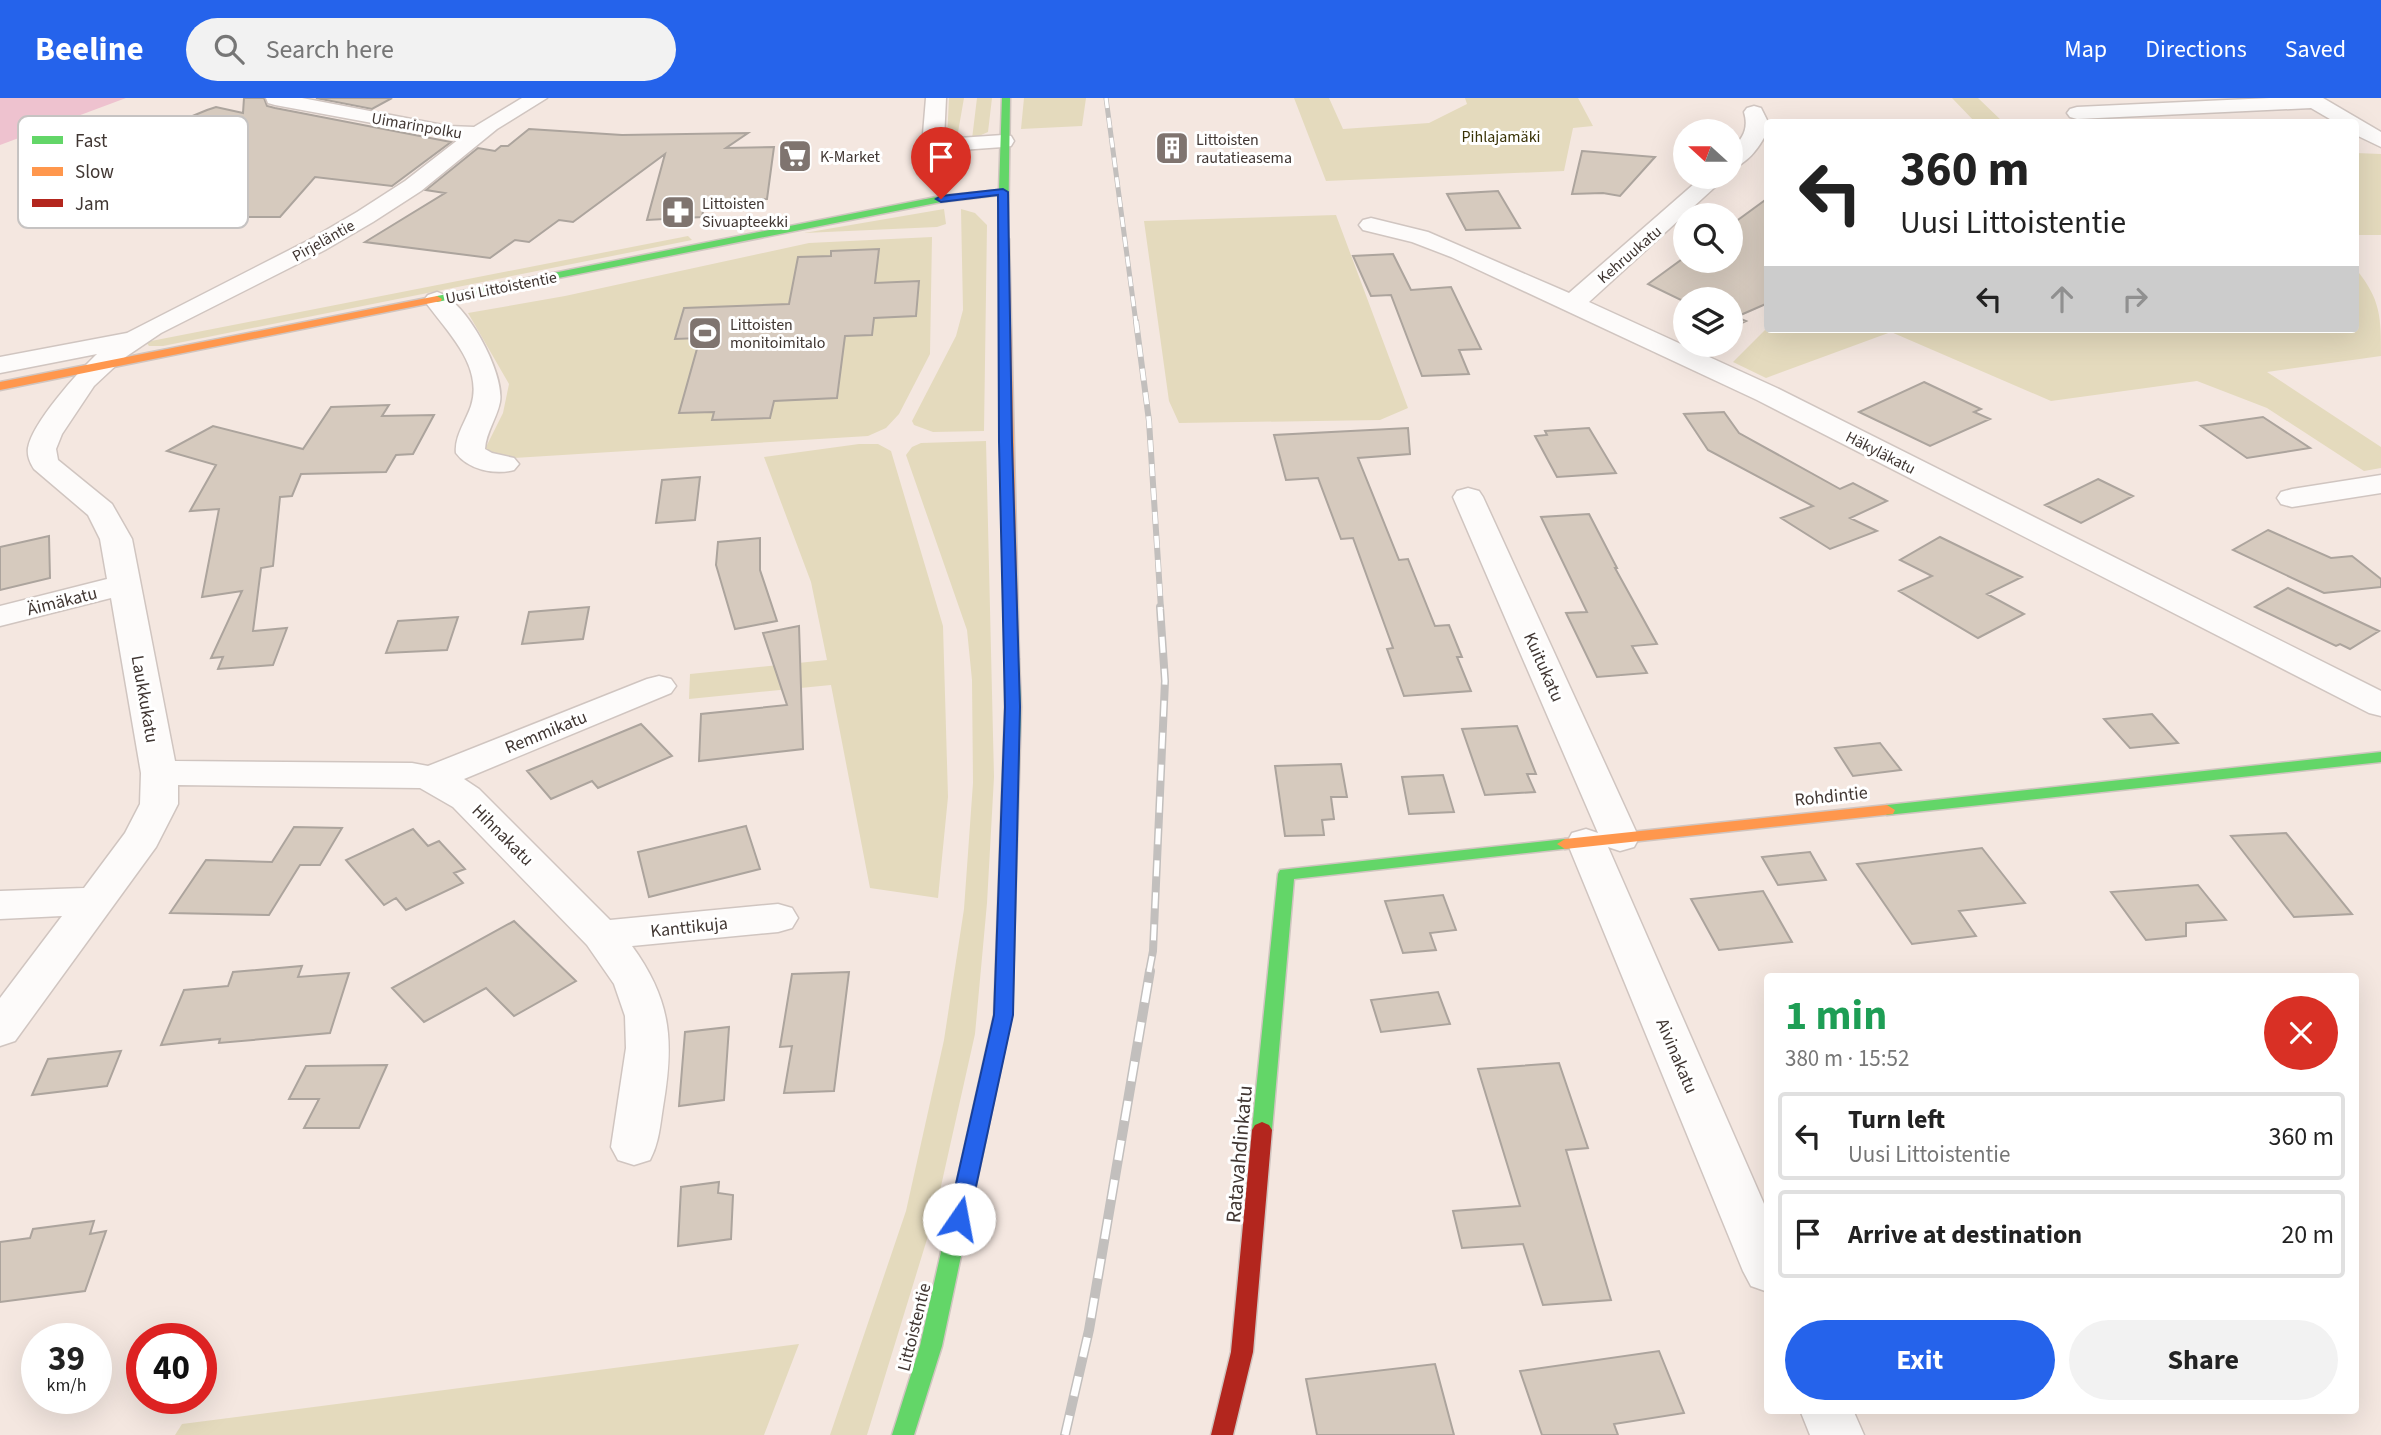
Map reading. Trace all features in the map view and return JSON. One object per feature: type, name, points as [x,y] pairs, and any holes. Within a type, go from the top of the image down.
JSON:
[{"type":"street","name":"Pirjeläntie","points":[[98,366],[134,339],[365,217],[413,186],[477,134],[537,98]]},
{"type":"street","points":[[936,98],[933,146],[1003,141]]},
{"type":"street","name":"Littoistentie","points":[[903,1435],[931,1346],[1003,1015],[1013,707],[1003,192],[1006,98]]},
{"type":"street","name":"Uimarinpolku","points":[[275,99],[449,132],[477,134]]},
{"type":"street","points":[[2077,113],[2312,100],[2344,119]]},
{"type":"street","points":[[1743,150],[1754,139],[1759,124],[1754,111]]},
{"type":"street","points":[[2359,128],[2381,141]]},
{"type":"street","name":"Kehruukatu","points":[[1573,303],[1701,189]]},
{"type":"street","name":"Uusi Littoistentie","points":[[0,386],[941,199],[1003,192]]},
{"type":"street","name":"Häkyläkatu","points":[[1371,225],[1439,244],[1767,394],[2381,705]]},
{"type":"street","points":[[437,300],[478,354],[488,382],[487,401],[470,443],[471,453],[484,461],[504,464]]},
{"type":"street","points":[[0,365],[134,339]]},
{"type":"street","name":"Laukkukatu","points":[[0,1030],[97,901],[152,821],[159,804],[159,773],[116,539],[107,519],[92,502],[50,469],[41,456],[48,434],[84,381],[98,366]]},
{"type":"street","points":[[2292,498],[2381,484]]},
{"type":"street","name":"Kuitukatu","points":[[1468,497],[1603,840]]},
{"type":"street","name":"Äimäkatu","points":[[0,617],[124,585]]},
{"type":"street","name":"Remmikatu","points":[[433,778],[659,686]]},
{"type":"street","name":"Rohdintie","points":[[1286,874],[2377,762]]},
{"type":"street","name":"Hihnakatu","points":[[159,773],[388,774],[433,778],[452,787],[466,798],[601,935],[630,977],[646,1015],[647,1057],[634,1147]]},
{"type":"street","name":"Aivinakatu","points":[[1603,840],[1764,1261]]},
{"type":"street","name":"Ratavahdinkatu","points":[[1222,1435],[1242,1352],[1286,874]]},
{"type":"street","points":[[0,905],[97,901]]},
{"type":"street","name":"Kanttikuja","points":[[601,935],[778,918]]},
{"type":"street","points":[[1828,1414],[1837,1435]]},
{"type":"green space","points":[[949,98],[964,98],[957,138],[947,139]]},
{"type":"green space","points":[[977,98],[992,98],[988,132],[972,139]]},
{"type":"green space","points":[[1024,98],[1086,98],[1082,126],[1021,129]]},
{"type":"green space","name":"Pihlajamäki","points":[[1294,98],[1329,98],[1343,129],[1429,123],[1467,104],[1465,98],[1578,98],[1593,126],[1573,128],[1564,171],[1326,181]]},
{"type":"green space","points":[[1952,98],[1978,98],[2000,119],[1972,119]]},
{"type":"green space","points":[[2359,153],[2381,154],[2381,235],[2359,235]]},
{"type":"green space","points":[[944,209],[946,224],[937,227],[804,233]]},
{"type":"green space","points":[[961,209],[975,213],[987,225],[984,431],[933,432],[914,425],[912,421],[956,336],[963,310]]},
{"type":"green space","points":[[1336,215],[1408,408],[1380,420],[1179,423],[1169,401],[1144,221]]},
{"type":"green space","points":[[688,236],[692,240],[163,346],[149,346],[146,342]]},
{"type":"green space","name":"Littoisten monitoimitalo","points":[[932,237],[930,354],[899,414],[886,428],[868,436],[514,458],[494,456],[484,451],[503,413],[509,384],[468,313],[565,296],[809,243]]},
{"type":"green space","points":[[2359,273],[2378,310],[2381,356],[2267,372],[2381,447],[2381,468],[2364,471],[2267,408],[2197,381],[2051,401],[1893,333],[2359,333]]},
{"type":"green space","points":[[1764,331],[1888,333],[1766,378],[1733,362],[1738,357],[1743,357],[1743,352]]},
{"type":"green space","points":[[986,441],[994,777],[987,903],[975,1034],[935,1213],[867,1435],[830,1435],[906,1211],[944,1040],[964,909],[973,783],[972,680],[967,630],[906,455],[912,447],[921,443]]},
{"type":"green space","points":[[859,444],[878,444],[891,451],[943,626],[948,797],[938,898],[870,888],[831,685],[689,699],[690,674],[827,660],[811,582],[764,457]]},
{"type":"green space","points":[[799,1344],[764,1435],[175,1435],[182,1424]]},
{"type":"shaded area","points":[[0,98],[126,98],[78,116],[18,116],[18,138],[0,145]]},
{"type":"building","points":[[244,98],[264,98],[267,106],[275,108],[451,142],[392,186],[315,177],[280,217],[248,217],[248,116],[192,116],[216,107],[243,113]]},
{"type":"building","points":[[316,98],[392,98],[372,109]]},
{"type":"building","points":[[529,129],[622,135],[748,133],[726,148],[774,147],[767,199],[705,201],[702,217],[647,220],[665,154],[573,222],[559,220],[529,242],[515,240],[490,258],[365,242],[445,193],[426,190],[478,148],[495,151],[501,146],[508,146]]},
{"type":"building","points":[[1582,151],[1655,157],[1620,196],[1603,193],[1572,194]]},
{"type":"building","points":[[1498,191],[1520,228],[1466,230],[1447,194]]},
{"type":"building","points":[[1764,201],[1764,305],[1743,314],[1743,287],[1673,287],[1673,296],[1648,284],[1673,266],[1673,273],[1743,273],[1743,216]]},
{"type":"building","points":[[879,249],[875,283],[919,281],[916,316],[874,318],[872,335],[845,336],[837,398],[774,401],[770,418],[712,420],[714,412],[679,413],[700,338],[675,339],[684,308],[789,304],[798,257],[831,256],[831,251]]},
{"type":"building","points":[[1393,254],[1411,290],[1451,287],[1481,349],[1459,350],[1469,374],[1422,376],[1391,295],[1371,296],[1353,256]]},
{"type":"building","points":[[1924,382],[1981,409],[1974,412],[1990,419],[1930,446],[1859,412]]},
{"type":"building","points":[[389,405],[382,416],[434,415],[413,454],[396,455],[386,472],[301,474],[292,496],[280,497],[273,566],[261,568],[253,631],[287,628],[273,665],[218,669],[223,657],[211,658],[242,591],[202,597],[219,509],[190,511],[216,465],[167,451],[213,426],[303,449],[331,407]]},
{"type":"building","points":[[1724,412],[1739,433],[1840,489],[1853,483],[1887,501],[1850,518],[1877,531],[1830,549],[1781,518],[1813,506],[1708,450],[1684,414]]},
{"type":"building","points":[[2263,417],[2310,448],[2247,458],[2201,426]]},
{"type":"building","points":[[1408,428],[1410,454],[1358,458],[1399,560],[1408,559],[1435,626],[1449,625],[1462,657],[1457,657],[1471,691],[1404,696],[1387,649],[1393,648],[1353,538],[1341,539],[1318,478],[1286,480],[1274,435]]},
{"type":"building","points":[[1589,428],[1616,473],[1557,477],[1535,436],[1547,435],[1545,431]]},
{"type":"building","points":[[700,477],[695,520],[656,523],[662,480]]},
{"type":"building","points":[[2098,479],[2133,496],[2081,523],[2045,505]]},
{"type":"building","points":[[1589,514],[1657,644],[1632,646],[1647,673],[1597,677],[1566,613],[1587,612],[1541,517]]},
{"type":"building","points":[[2268,530],[2331,558],[2352,556],[2381,579],[2381,587],[2324,593],[2233,550]]},
{"type":"building","points":[[49,536],[50,578],[0,590],[0,547]]},
{"type":"building","points":[[1940,537],[2022,577],[1987,594],[2024,614],[1978,638],[1899,591],[1932,576],[1900,560]]},
{"type":"building","points":[[760,538],[760,570],[777,621],[735,629],[716,565],[718,542]]},
{"type":"building","points":[[2288,588],[2379,631],[2350,649],[2340,644],[2336,646],[2255,607]]},
{"type":"building","points":[[589,607],[583,639],[522,644],[529,612]]},
{"type":"building","points":[[458,617],[447,650],[386,653],[398,621]]},
{"type":"building","points":[[799,626],[803,749],[699,761],[701,714],[787,705],[763,633]]},
{"type":"building","points":[[2152,714],[2178,743],[2130,748],[2104,719]]},
{"type":"building","points":[[641,724],[672,756],[598,788],[592,781],[551,799],[527,771]]},
{"type":"building","points":[[1517,726],[1536,774],[1527,774],[1535,792],[1485,795],[1462,729]]},
{"type":"building","points":[[1880,743],[1901,770],[1853,776],[1835,748]]},
{"type":"building","points":[[1341,764],[1347,797],[1331,797],[1334,819],[1322,820],[1324,835],[1285,836],[1275,766]]},
{"type":"building","points":[[1443,775],[1454,812],[1409,814],[1402,777]]},
{"type":"building","points":[[746,826],[760,869],[649,897],[638,852]]},
{"type":"building","points":[[294,827],[342,828],[320,865],[300,865],[269,915],[170,913],[206,860],[272,862]]},
{"type":"building","points":[[413,829],[428,846],[439,841],[465,869],[454,873],[463,883],[406,910],[396,898],[384,905],[346,860]]},
{"type":"building","points":[[2286,833],[2352,914],[2294,917],[2231,836]]},
{"type":"building","points":[[1982,848],[2025,903],[1959,911],[1976,936],[1912,944],[1857,864]]},
{"type":"building","points":[[1810,852],[1826,880],[1778,885],[1762,857]]},
{"type":"building","points":[[2198,885],[2226,920],[2186,923],[2186,936],[2146,940],[2111,892]]},
{"type":"building","points":[[1763,891],[1792,942],[1719,950],[1691,899]]},
{"type":"building","points":[[1443,895],[1456,930],[1430,933],[1436,950],[1403,953],[1385,901]]},
{"type":"building","points":[[514,921],[576,981],[514,1016],[486,988],[424,1022],[392,988]]},
{"type":"building","points":[[302,966],[298,977],[349,973],[330,1033],[219,1043],[220,1039],[161,1045],[184,990],[228,986],[233,972]]},
{"type":"building","points":[[849,972],[834,1091],[784,1093],[792,1046],[780,1047],[792,974]]},
{"type":"building","points":[[1438,992],[1450,1024],[1381,1032],[1371,1000]]},
{"type":"building","points":[[729,1027],[724,1100],[679,1106],[685,1032]]},
{"type":"building","points":[[121,1051],[107,1086],[32,1095],[48,1059]]},
{"type":"building","points":[[1559,1063],[1588,1148],[1566,1150],[1611,1300],[1543,1305],[1523,1244],[1462,1248],[1453,1211],[1520,1206],[1478,1069]]},
{"type":"building","points":[[387,1065],[359,1128],[304,1128],[319,1099],[289,1099],[306,1066]]},
{"type":"building","points":[[719,1182],[718,1193],[733,1195],[731,1239],[678,1246],[681,1187]]},
{"type":"building","points":[[94,1221],[90,1234],[106,1231],[85,1291],[0,1302],[0,1242],[30,1238],[33,1229]]},
{"type":"building","points":[[1659,1351],[1684,1413],[1614,1424],[1618,1435],[1542,1435],[1520,1371]]},
{"type":"building","points":[[1435,1364],[1454,1435],[1317,1435],[1306,1379]]},
{"type":"railway","points":[[1106,98],[1136,323]]},
{"type":"railway","points":[[1136,321],[1149,421],[1161,609]]},
{"type":"railway","points":[[1149,972],[1153,951],[1165,681],[1160,607]]},
{"type":"railway","points":[[1065,1435],[1089,1330],[1150,971]]},
{"type":"traffic: fast","points":[[1004,239],[1003,141],[1006,98]]},
{"type":"traffic: fast","points":[[437,299],[941,199],[1003,192]]},
{"type":"traffic: fast","points":[[903,1435],[931,1346],[1003,1015],[1013,707],[1012,659]]},
{"type":"traffic: fast","points":[[1887,810],[2381,757]]},
{"type":"traffic: fast","points":[[1262,1130],[1286,874],[1565,844]]},
{"type":"traffic: slow","points":[[1004,239],[1012,659]]},
{"type":"traffic: slow","points":[[0,386],[437,299]]},
{"type":"traffic: slow","points":[[1565,844],[1887,810]]},
{"type":"traffic: jam","points":[[1222,1435],[1242,1352],[1262,1130]]},
{"type":"place","name":"Littoisten rautatieasema","points":[[1172,148]]},
{"type":"place","name":"K-Market","points":[[795,156]]},
{"type":"place","name":"Littoisten Sivuapteekki","points":[[678,212]]},
{"type":"place","name":"Littoisten monitoimitalo","points":[[705,333]]},
{"type":"route","points":[[941,199],[1003,192],[1013,707],[1003,1015],[959,1219]]}]
